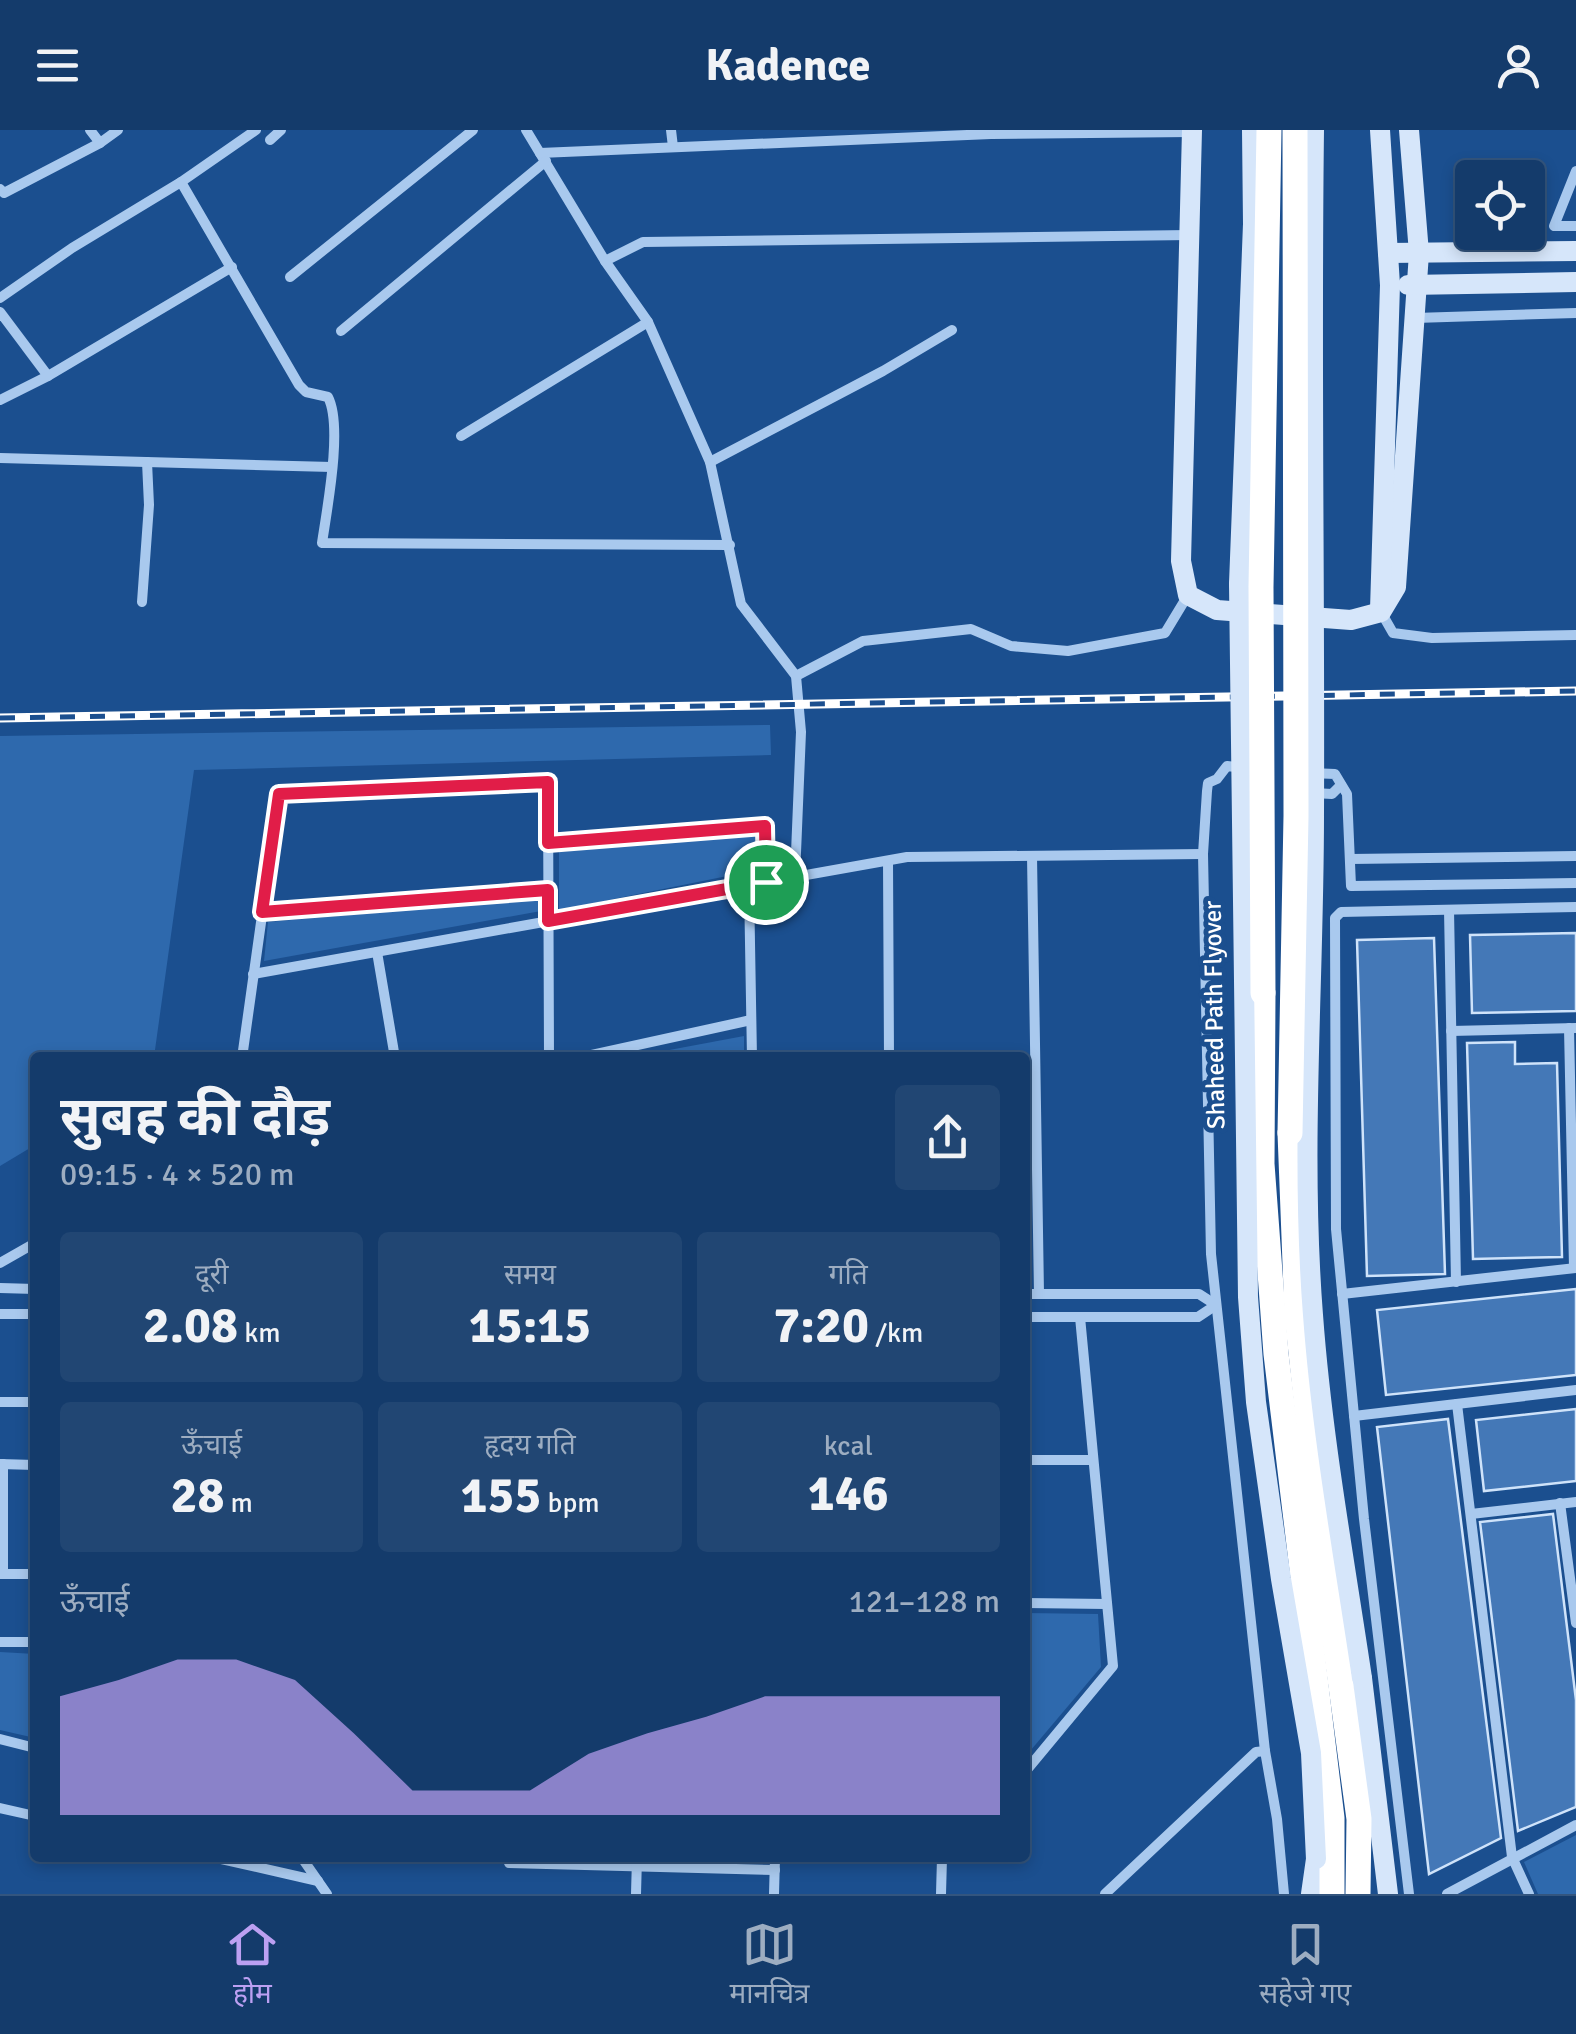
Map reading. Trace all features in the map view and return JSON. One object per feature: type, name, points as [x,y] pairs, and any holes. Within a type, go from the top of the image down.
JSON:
[{"type":"highway","name":"Shaheed Path Flyover","points":[[1269,130],[1261,587],[1262,1164],[1276,1354],[1332,1818],[1332,1894]]},
{"type":"highway","points":[[1296,130],[1296,816],[1290,1133],[1298,1315],[1320,1531],[1358,1819],[1358,1894]]},
{"type":"highway","points":[[1295,196],[1312,239]]},
{"type":"highway","points":[[1244,1065],[1262,993]]},
{"type":"highway","points":[[1290,1133],[1308,1156]]},
{"type":"street","points":[[90,130],[100,143]]},
{"type":"street","points":[[0,189],[4,193],[118,130]]},
{"type":"street","points":[[0,298],[256,130]]},
{"type":"street","points":[[270,140],[281,130]]},
{"type":"street","points":[[290,278],[472,130]]},
{"type":"street","points":[[526,130],[605,261],[648,322],[710,462],[741,604],[796,676],[801,732],[795,877]]},
{"type":"street","points":[[671,130],[673,147]]},
{"type":"street","name":"Shaheed Path Flyover","points":[[1252,130],[1239,584],[1248,1297],[1256,1402],[1311,1753],[1316,1860],[1311,1894]]},
{"type":"street","points":[[1314,130],[1314,818],[1308,1156],[1313,1314],[1327,1448],[1362,1678],[1388,1894]]},
{"type":"street","points":[[1380,130],[1390,285],[1380,612],[1393,633],[1412,636],[1576,635]]},
{"type":"street","points":[[1188,594],[1217,610],[1351,620],[1380,612],[1396,587],[1419,252],[1409,130]]},
{"type":"street","points":[[341,331],[543,157],[769,136],[1192,131],[1181,561],[1188,594],[1165,634],[1068,652],[1011,646],[971,629],[863,641],[796,676]]},
{"type":"street","points":[[1576,172],[1554,226],[1576,226]]},
{"type":"street","points":[[180,182],[299,385],[306,392],[328,397],[334,407],[332,467],[322,543],[730,545]]},
{"type":"street","points":[[605,261],[643,242],[1191,234]]},
{"type":"street","points":[[1388,253],[1576,251]]},
{"type":"street","points":[[0,400],[48,376],[232,267]]},
{"type":"street","points":[[1390,285],[1576,282]]},
{"type":"street","points":[[0,312],[48,376]]},
{"type":"street","points":[[1415,318],[1576,314]]},
{"type":"street","points":[[462,436],[648,322]]},
{"type":"street","points":[[710,462],[952,330]]},
{"type":"street","points":[[0,458],[332,467]]},
{"type":"street","points":[[142,602],[150,505],[147,462]]},
{"type":"street","points":[[1284,1894],[1211,1254],[1203,854],[1208,786],[1227,766],[1335,774],[1347,794],[1351,886],[1576,882]]},
{"type":"street","points":[[1218,778],[1225,788],[1332,794],[1341,785]]},
{"type":"street","points":[[243,1052],[279,794],[548,782],[550,1052]]},
{"type":"street","points":[[548,843],[765,826],[766,882]]},
{"type":"street","points":[[253,974],[908,857],[1203,854]]},
{"type":"street","points":[[1032,856],[1031,1140],[1038,1294]]},
{"type":"street","points":[[1350,859],[1576,856]]},
{"type":"street","points":[[888,860],[889,1052]]},
{"type":"street","points":[[749,885],[752,1052]]},
{"type":"street","points":[[262,912],[548,890]]},
{"type":"street","points":[[1409,1894],[1336,1229],[1335,918],[1341,912],[1576,908]]},
{"type":"street","points":[[1449,910],[1456,1282]]},
{"type":"street","points":[[377,952],[394,1052]]},
{"type":"street","points":[[605,1052],[751,1020]]},
{"type":"street","points":[[1342,1294],[1575,1268],[1572,1028],[1451,1031]]},
{"type":"street","points":[[0,1263],[30,1246]]},
{"type":"street","points":[[0,1288],[30,1289]]},
{"type":"street","points":[[1030,1294],[1198,1294],[1216,1305]]},
{"type":"street","points":[[1030,1316],[1198,1317],[1216,1305]]},
{"type":"street","points":[[0,1314],[30,1314]]},
{"type":"street","points":[[1030,1766],[1113,1666],[1080,1317]]},
{"type":"street","points":[[1354,1416],[1576,1390]]},
{"type":"street","points":[[0,1402],[30,1402]]},
{"type":"street","points":[[1457,1404],[1512,1856],[1528,1894]]},
{"type":"street","points":[[1030,1460],[1094,1460]]},
{"type":"street","points":[[30,1465],[2,1464],[2,1574],[30,1574]]},
{"type":"street","points":[[1470,1514],[1576,1502]]},
{"type":"street","points":[[1560,1504],[1576,1624]]},
{"type":"street","points":[[1030,1603],[1107,1604]]},
{"type":"street","points":[[0,1642],[30,1642]]},
{"type":"street","points":[[0,1740],[30,1747]]},
{"type":"street","points":[[1105,1894],[1256,1752],[1265,1751]]},
{"type":"street","points":[[0,1808],[30,1815]]},
{"type":"street","points":[[1446,1894],[1576,1824]]},
{"type":"street","points":[[235,1862],[318,1881]]},
{"type":"street","points":[[305,1862],[327,1894]]},
{"type":"street","points":[[509,1864],[528,1862]]},
{"type":"street","points":[[636,1894],[637,1862],[775,1870]]},
{"type":"street","points":[[774,1894],[775,1862]]},
{"type":"street","points":[[940,1894],[942,1862]]},
{"type":"shaded area","points":[[770,725],[771,755],[194,770],[155,1052],[30,1052],[30,1148],[0,1166],[0,736]]},
{"type":"shaded area","points":[[757,834],[757,870],[559,910],[559,852]]},
{"type":"shaded area","points":[[541,899],[541,911],[264,961],[268,922]]},
{"type":"shaded area","points":[[744,1036],[744,1052],[659,1052]]},
{"type":"shaded area","points":[[1030,1613],[1098,1614],[1101,1667],[1030,1751]]},
{"type":"shaded area","points":[[0,1652],[30,1654],[30,1737],[0,1730]]},
{"type":"shaded area","points":[[1576,1835],[1576,1894],[1538,1894],[1524,1862]]},
{"type":"building","points":[[1576,933],[1576,1011],[1472,1013],[1470,935]]},
{"type":"building","points":[[1434,938],[1445,1274],[1367,1276],[1357,940]]},
{"type":"building","points":[[1515,1042],[1515,1064],[1557,1063],[1562,1257],[1473,1259],[1467,1043]]},
{"type":"building","points":[[1576,1289],[1576,1375],[1386,1395],[1377,1310]]},
{"type":"building","points":[[1576,1409],[1576,1481],[1484,1491],[1476,1420]]},
{"type":"building","points":[[1448,1419],[1501,1838],[1429,1874],[1377,1427]]},
{"type":"building","points":[[1553,1514],[1576,1700],[1576,1807],[1518,1831],[1480,1522]]},
{"type":"railway","points":[[0,718],[1576,691]]},
{"type":"route","points":[[548,782],[548,843],[765,826],[766,882],[548,921],[548,890],[262,912],[279,794],[548,782]]}]
